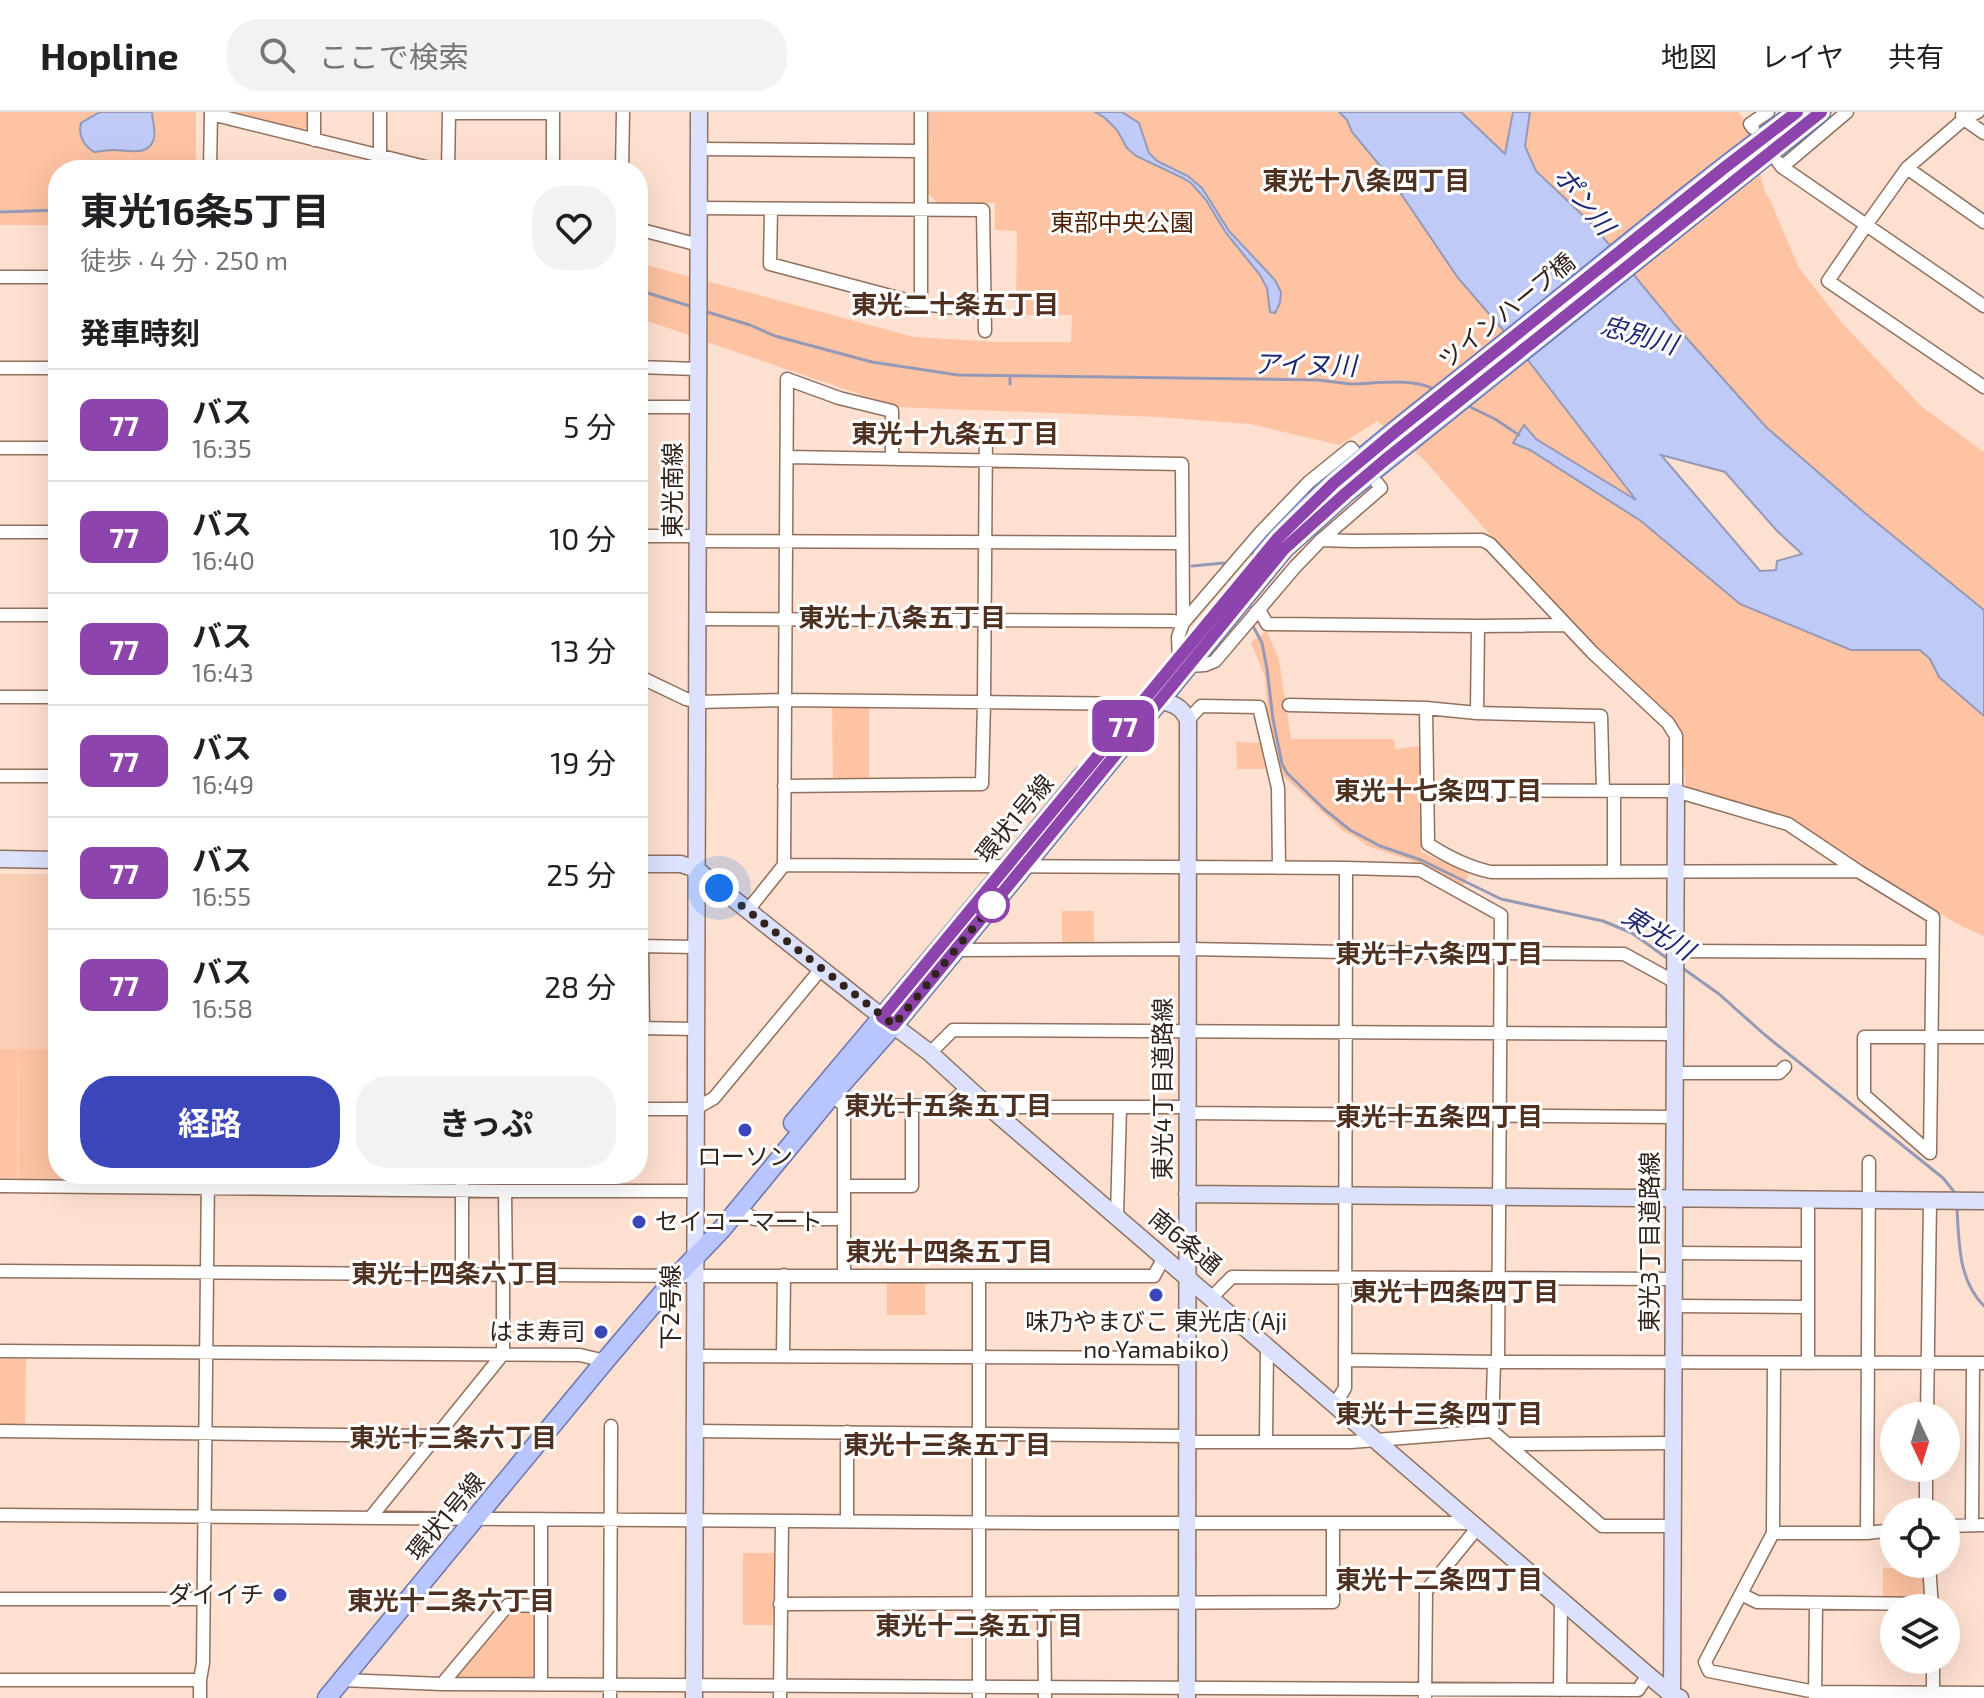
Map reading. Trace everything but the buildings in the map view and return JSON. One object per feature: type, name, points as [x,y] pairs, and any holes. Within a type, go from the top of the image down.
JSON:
[{"type":"main road","points":[[1729,174],[1797,112]]},
{"type":"main road","points":[[1729,174],[1821,112]]},
{"type":"main road","name":"ツインハープ橋","points":[[1400,438],[1729,174]]},
{"type":"main road","name":"環状1号線","points":[[327,1698],[605,1361],[689,1270],[833,1096],[888,1021],[1151,702],[1278,538],[1334,483],[1400,438]]},
{"type":"main road","name":"環状1号線","points":[[689,1270],[716,1218],[833,1096]]},
{"type":"street","points":[[314,112],[314,140]]},
{"type":"street","points":[[380,112],[380,155]]},
{"type":"street","points":[[448,160],[449,112],[553,112],[553,160]]},
{"type":"street","points":[[622,160],[623,112]]},
{"type":"street","name":"東光南線","points":[[696,869],[699,112]]},
{"type":"street","points":[[921,112],[921,304]]},
{"type":"street","points":[[1753,128],[1750,124],[1768,112]]},
{"type":"street","points":[[1847,112],[1780,164],[1984,306]]},
{"type":"street","points":[[1978,112],[1962,115],[1907,168],[1828,281],[1984,387]]},
{"type":"street","points":[[210,160],[211,113],[399,160]]},
{"type":"street","points":[[1962,115],[1984,133]]},
{"type":"street","points":[[699,149],[920,151]]},
{"type":"street","points":[[1907,168],[1984,222]]},
{"type":"street","points":[[699,208],[983,210],[985,331]]},
{"type":"street","points":[[771,209],[770,264],[921,304],[985,311]]},
{"type":"street","points":[[648,232],[699,245]]},
{"type":"street","points":[[0,277],[48,277]]},
{"type":"street","points":[[648,367],[697,369]]},
{"type":"street","points":[[0,368],[48,368]]},
{"type":"street","points":[[748,910],[784,865],[787,379],[839,398],[892,411],[892,458]]},
{"type":"street","points":[[648,407],[697,407]]},
{"type":"street","points":[[784,786],[982,784],[986,430]]},
{"type":"street","points":[[0,448],[48,448]]},
{"type":"street","points":[[1183,623],[1261,532],[1309,482],[1352,449]]},
{"type":"street","points":[[787,457],[1182,464],[1183,623],[1178,637],[1183,662],[1205,665],[1215,661],[1321,540],[1379,486]]},
{"type":"street","points":[[0,532],[48,532]]},
{"type":"street","points":[[648,536],[786,541],[1182,543]]},
{"type":"street","points":[[1321,540],[1482,540],[1490,544],[1592,652],[1668,723],[1676,736],[1676,791]]},
{"type":"street","points":[[1256,612],[1261,613],[1267,624],[1566,625]]},
{"type":"street","points":[[0,615],[48,615]]},
{"type":"street","points":[[697,619],[1183,623]]},
{"type":"street","points":[[1477,713],[1478,626]]},
{"type":"street","points":[[648,681],[697,702],[1151,702],[1176,704],[1188,720],[1201,706],[1259,707],[1278,788],[1279,868]]},
{"type":"street","points":[[0,697],[48,697]]},
{"type":"street","points":[[1289,705],[1601,716],[1614,871]]},
{"type":"street","points":[[1426,708],[1428,844],[1448,858],[1491,872],[1858,871]]},
{"type":"street","name":"東光4丁目道路線","points":[[1187,1693],[1188,720]]},
{"type":"street","points":[[0,776],[48,776]]},
{"type":"street","points":[[1427,790],[1676,791],[1788,824],[1933,917],[1932,952],[1932,1036],[1930,1153],[1864,1095],[1864,1037],[1932,1036],[1984,1037]]},
{"type":"street","name":"東光3丁目道路線","points":[[1675,1697],[1676,791]]},
{"type":"street","points":[[0,859],[48,860]]},
{"type":"street","points":[[648,864],[681,864],[696,869]]},
{"type":"street","points":[[784,865],[1420,870],[1501,915],[1500,1279],[1492,1431]]},
{"type":"street","points":[[1335,1404],[1345,1388],[1346,868]]},
{"type":"street","name":"南6条通","points":[[696,869],[930,1053],[1675,1697]]},
{"type":"street","name":"下2号線","points":[[694,1691],[695,1356],[689,1270],[696,1191],[696,869]]},
{"type":"street","points":[[648,946],[696,947]]},
{"type":"street","points":[[951,946],[1624,954],[1676,966],[1932,952]]},
{"type":"street","points":[[648,1109],[695,1109],[714,1098],[821,969]]},
{"type":"street","points":[[648,1028],[696,1029]]},
{"type":"street","points":[[930,1053],[953,1030],[1676,1034]]},
{"type":"street","points":[[1676,1073],[1779,1073],[1785,1067]]},
{"type":"street","points":[[844,1275],[844,1186],[833,1096],[948,1106],[968,1087]]},
{"type":"street","points":[[844,1186],[912,1186],[912,1105]]},
{"type":"street","points":[[989,1107],[1675,1117]]},
{"type":"street","points":[[1117,1216],[1120,1107]]},
{"type":"street","points":[[1867,1533],[1869,1162]]},
{"type":"street","points":[[200,1698],[203,1663],[208,1184]]},
{"type":"street","points":[[462,1184],[462,1274]]},
{"type":"street","points":[[0,1186],[696,1191]]},
{"type":"street","points":[[371,1517],[503,1354],[505,1191]]},
{"type":"street","points":[[1187,1194],[1984,1201]]},
{"type":"street","points":[[1808,1199],[1808,1363]]},
{"type":"street","points":[[1927,1402],[1935,1201]]},
{"type":"street","points":[[739,1208],[754,1219],[844,1219]]},
{"type":"street","points":[[1674,1253],[1808,1254]]},
{"type":"street","points":[[0,1271],[505,1274],[689,1270],[784,1275],[1154,1276],[1164,1257]]},
{"type":"street","points":[[783,1356],[784,1275]]},
{"type":"street","points":[[979,1276],[979,1692]]},
{"type":"street","points":[[1212,1297],[1232,1277],[1675,1279]]},
{"type":"street","points":[[1675,1306],[1808,1307]]},
{"type":"street","points":[[1266,1442],[1267,1346]]},
{"type":"street","points":[[0,1351],[580,1355],[605,1361]]},
{"type":"street","points":[[695,1356],[1187,1358]]},
{"type":"street","points":[[1345,1360],[1978,1363],[1978,1525]]},
{"type":"street","points":[[1774,1363],[1773,1533],[1705,1662],[1709,1671],[1815,1695],[1982,1695]]},
{"type":"street","points":[[610,1698],[611,1426]]},
{"type":"street","points":[[0,1431],[437,1436]]},
{"type":"street","points":[[695,1431],[980,1433],[1266,1442],[1351,1442],[1492,1431],[1602,1526],[1674,1526]]},
{"type":"street","points":[[847,1432],[847,1521]]},
{"type":"street","points":[[1510,1444],[1674,1443]]},
{"type":"street","points":[[0,1515],[1475,1525]]},
{"type":"street","points":[[541,1519],[541,1684]]},
{"type":"street","points":[[780,1691],[782,1521]]},
{"type":"street","points":[[780,1604],[1333,1602],[1333,1524]]},
{"type":"street","points":[[1425,1694],[1426,1591],[1475,1525]]},
{"type":"street","points":[[1773,1533],[1880,1532]]},
{"type":"street","points":[[1741,1594],[1757,1602],[1880,1605]]},
{"type":"street","points":[[0,1599],[203,1599]]},
{"type":"street","points":[[1560,1690],[1561,1599]]},
{"type":"street","points":[[1815,1695],[1816,1603]]},
{"type":"street","points":[[1044,1604],[1045,1692]]},
{"type":"street","points":[[442,1684],[508,1605],[541,1606]]},
{"type":"street","points":[[1933,1674],[1933,1693]]},
{"type":"street","points":[[342,1680],[442,1684],[611,1684],[694,1691],[1425,1694],[1638,1690],[1648,1675]]},
{"type":"street","points":[[0,1680],[200,1680]]},
{"type":"street","points":[[469,1683],[469,1698]]},
{"type":"shaded area","points":[[0,874],[48,874],[48,1179],[0,1179]]},
{"type":"green space","points":[[0,112],[196,112],[196,160],[48,160],[48,225],[0,225]]},
{"type":"green space","points":[[231,112],[309,112],[309,126],[301,130]]},
{"type":"green space","name":"東部中央公園","points":[[929,112],[1339,112],[1391,179],[1458,278],[1517,346],[1638,502],[1851,650],[1920,650],[1930,659],[1939,677],[1984,716],[1984,936],[1959,925],[1791,822],[1686,787],[1680,732],[1567,622],[1425,461],[1377,421],[1340,445],[1250,424],[1158,417],[897,407],[704,341],[703,280],[914,337],[1071,342],[1072,315],[1016,315],[1017,231],[995,230],[995,203],[938,203],[928,194]]},
{"type":"green space","points":[[1437,112],[1739,112],[1746,123],[1765,192],[1799,268],[1843,324],[1921,406],[1984,452],[1984,610],[1865,513],[1767,427],[1622,261]]},
{"type":"green space","points":[[648,266],[691,277],[692,336],[648,321]]},
{"type":"green space","points":[[1267,631],[1279,660],[1291,739],[1394,739],[1395,749],[1421,746],[1421,852],[1469,874],[1463,886],[1409,860],[1367,846],[1343,831],[1280,773],[1268,720],[1265,677],[1251,642]]},
{"type":"green space","points":[[832,707],[869,707],[869,778],[833,778]]},
{"type":"green space","points":[[1236,742],[1260,743],[1267,769],[1237,769]]},
{"type":"green space","points":[[1062,911],[1094,911],[1094,943],[1062,943]]},
{"type":"green space","points":[[0,1049],[18,1049],[17,1177],[0,1177]]},
{"type":"green space","points":[[19,1049],[48,1049],[48,1179],[19,1179]]},
{"type":"green space","points":[[887,1280],[925,1280],[925,1315],[887,1315]]},
{"type":"green space","points":[[0,1359],[26,1359],[25,1426],[0,1426]]},
{"type":"green space","points":[[743,1553],[775,1553],[775,1625],[743,1625]]},
{"type":"green space","points":[[1883,1578],[1924,1578],[1926,1594],[1883,1594]]},
{"type":"green space","points":[[508,1605],[541,1606],[541,1684],[442,1684]]},
{"type":"water","points":[[100,112],[152,112],[155,132],[152,144],[137,151],[94,152],[82,140],[80,128],[81,123]]},
{"type":"water","points":[[1095,112],[1122,112],[1139,123],[1149,153],[1202,188],[1229,231],[1275,280],[1281,292],[1275,313],[1270,312],[1267,288],[1260,275],[1192,184],[1136,156],[1127,148],[1117,130]]},
{"type":"water","name":"忠別川","points":[[1339,112],[1461,112],[1505,154],[1513,112],[1530,112],[1525,146],[1536,171],[1593,225],[1675,325],[1766,427],[1984,610],[1984,716],[1939,677],[1930,659],[1920,650],[1851,650],[1740,604],[1641,521],[1530,450],[1513,443],[1524,425],[1536,439],[1636,500],[1517,346],[1458,278],[1391,179],[1352,132]],"holes":[[[1661,455],[1725,472],[1778,532],[1802,554],[1777,561],[1776,570],[1760,571]]]},
{"type":"waterway","name":"アイヌ川","points":[[0,212],[48,210]]},
{"type":"waterway","name":"アイヌ川","points":[[648,293],[693,307]]},
{"type":"waterway","name":"アイヌ川","points":[[704,311],[775,336],[872,362],[958,375],[1318,380],[1350,384],[1404,382],[1434,389]]},
{"type":"waterway","name":"東光川","points":[[1010,376],[1010,384]]},
{"type":"waterway","name":"アイヌ川","points":[[1466,405],[1519,435]]},
{"type":"waterway","name":"東光川","points":[[1192,566],[1224,563]]},
{"type":"waterway","name":"東光川","points":[[1253,626],[1262,643],[1282,764],[1287,773],[1324,809],[1350,830],[1501,899],[1603,921],[1632,933],[1668,959]]},
{"type":"waterway","name":"東光川","points":[[1681,967],[1719,994],[1765,1035],[1943,1178],[1955,1193]]},
{"type":"waterway","name":"東光川","points":[[1957,1208],[1965,1273],[1975,1296],[1984,1306]]},
{"type":"bus line","name":"77","points":[[1797,112],[1396,431],[1334,483],[1278,538],[882,1017],[894,1025],[1284,549],[1385,460],[1821,112]]},
{"type":"place","name":"ローソン","points":[[745,1130]]},
{"type":"place","name":"セイコーマート","points":[[639,1222]]},
{"type":"place","name":"味乃やまびこ 東光店 (Aji no Yamabiko)","points":[[1156,1295]]},
{"type":"place","name":"はま寿司","points":[[601,1332]]},
{"type":"place","name":"ダイイチ","points":[[280,1595]]},
{"type":"district","name":"東光十八条四丁目","points":[[1366,181]]},
{"type":"district","name":"東光二十条五丁目","points":[[955,305]]},
{"type":"district","name":"東光十九条五丁目","points":[[955,434]]},
{"type":"district","name":"東光十八条五丁目","points":[[902,618]]},
{"type":"district","name":"東光十七条四丁目","points":[[1438,791]]},
{"type":"district","name":"東光十六条四丁目","points":[[1439,954]]},
{"type":"district","name":"東光十五条五丁目","points":[[948,1106]]},
{"type":"district","name":"東光十五条四丁目","points":[[1439,1117]]},
{"type":"district","name":"東光十四条五丁目","points":[[949,1252]]},
{"type":"district","name":"東光十四条六丁目","points":[[455,1274]]},
{"type":"district","name":"東光十四条四丁目","points":[[1455,1292]]},
{"type":"district","name":"東光十三条四丁目","points":[[1439,1414]]},
{"type":"district","name":"東光十三条六丁目","points":[[453,1438]]},
{"type":"district","name":"東光十三条五丁目","points":[[947,1445]]},
{"type":"district","name":"東光十二条四丁目","points":[[1439,1580]]},
{"type":"district","name":"東光十二条六丁目","points":[[451,1601]]},
{"type":"district","name":"東光十二条五丁目","points":[[979,1626]]},
{"type":"route","points":[[719,888],[894,1025],[992,905]]},
{"type":"water label","name":"ポン川","points":[[1584,201]]}]
